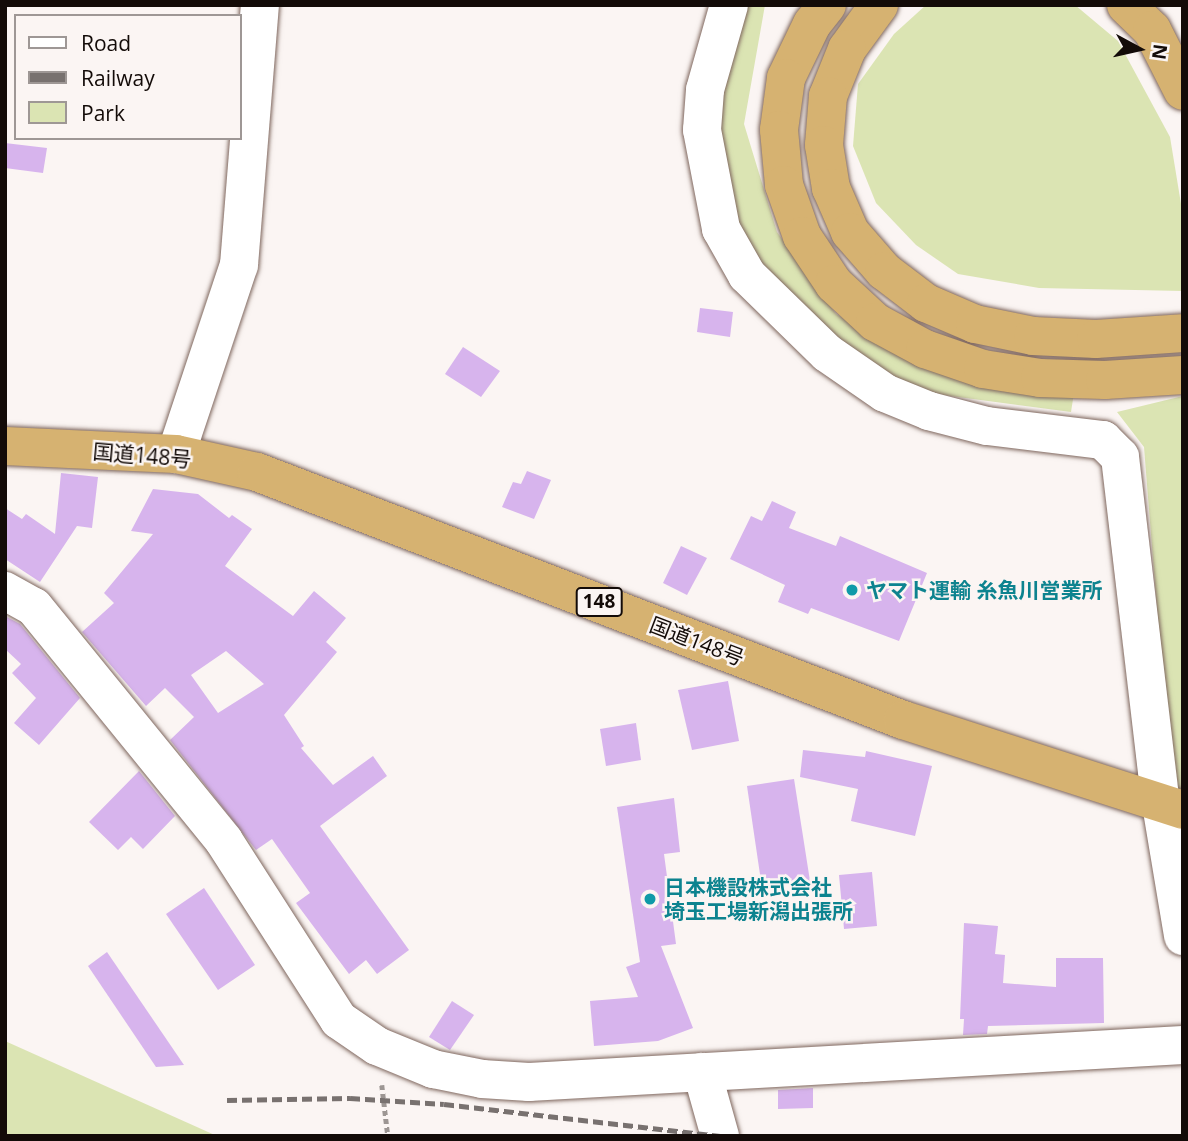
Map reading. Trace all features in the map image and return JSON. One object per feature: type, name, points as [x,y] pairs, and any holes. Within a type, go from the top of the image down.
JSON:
[{"type":"highway","points":[[827,5],[812,24],[786,78],[779,130],[784,185],[802,236],[834,284],[875,322],[925,349],[983,369],[1040,378],[1105,380],[1183,375]]},
{"type":"highway","points":[[879,5],[846,49],[833,84],[824,145],[831,188],[850,232],[884,271],[926,303],[975,324],[1034,336],[1096,339],[1183,333]]},
{"type":"highway","points":[[1126,5],[1152,30],[1183,91]]},
{"type":"highway","name":"国道148号","points":[[5,446],[176,454],[257,472],[322,494],[903,720],[1172,807]]},
{"type":"street","points":[[176,454],[239,265],[260,5]]},
{"type":"street","points":[[729,5],[705,90],[702,130],[721,229],[747,275],[827,353],[885,393],[929,411],[987,426],[1103,440],[1120,457],[1172,807],[1183,936]]},
{"type":"street","points":[[5,590],[34,607],[224,841],[338,1020],[377,1046],[433,1069],[482,1079],[529,1082],[1183,1045]]},
{"type":"street","points":[[702,1072],[720,1136]]},
{"type":"path","points":[[377,1046],[388,1136]]},
{"type":"green space","points":[[737,5],[765,5],[744,124],[777,232],[836,314],[907,356],[1074,393],[1071,412],[943,395],[886,379],[828,344],[733,228],[716,158],[730,24]]},
{"type":"green space","points":[[926,5],[1075,5],[1118,41],[1170,137],[1183,216],[1183,291],[1039,288],[958,274],[916,245],[876,203],[853,146],[858,84],[894,34]]},
{"type":"green space","points":[[1183,396],[1183,862],[1170,772],[1144,447],[1117,412]]},
{"type":"green space","points":[[5,1041],[217,1136],[5,1136]]},
{"type":"building","points":[[5,143],[47,148],[43,173],[5,168]]},
{"type":"building","points":[[700,308],[733,312],[730,337],[697,332]]},
{"type":"building","points":[[463,347],[500,371],[481,397],[445,374]]},
{"type":"building","points":[[527,471],[551,480],[534,519],[502,507],[513,482],[521,484]]},
{"type":"building","points":[[61,473],[98,477],[92,528],[77,526],[40,582],[5,559],[5,508],[22,519],[26,514],[55,534]]},
{"type":"building","points":[[153,489],[198,494],[229,518],[232,515],[252,529],[225,566],[293,616],[314,591],[346,618],[326,642],[337,652],[284,715],[304,746],[301,748],[333,785],[373,756],[387,776],[320,826],[409,950],[377,974],[366,960],[349,974],[296,903],[310,893],[272,839],[256,850],[170,740],[194,717],[165,688],[146,706],[82,632],[114,603],[104,593],[153,534],[131,531]],"holes":[[[226,651],[264,684],[218,713],[191,675]]]},
{"type":"building","name":"ヤマト運輸 糸魚川営業所","points":[[772,501],[796,512],[789,528],[836,546],[840,536],[927,573],[899,641],[811,608],[808,614],[778,602],[785,585],[730,559],[751,516],[762,521]]},
{"type":"building","points":[[681,546],[707,558],[687,595],[663,583]]},
{"type":"building","points":[[5,616],[20,624],[80,698],[39,745],[14,723],[36,698],[12,673],[21,664],[5,649]]},
{"type":"building","points":[[728,681],[739,741],[692,750],[678,690]]},
{"type":"building","points":[[636,723],[641,760],[606,766],[600,729]]},
{"type":"building","points":[[803,750],[865,757],[866,751],[932,766],[915,836],[851,821],[858,789],[800,777]]},
{"type":"building","points":[[139,771],[175,816],[143,849],[131,837],[118,850],[89,822]]},
{"type":"building","points":[[794,779],[810,881],[762,888],[747,786]]},
{"type":"building","points":[[674,798],[680,852],[664,854],[676,944],[661,946],[693,1028],[658,1041],[594,1046],[590,1001],[638,997],[626,967],[640,962],[617,807]]},
{"type":"building","points":[[872,872],[877,926],[844,929],[839,875]]},
{"type":"building","points":[[204,888],[255,965],[218,990],[166,914]]},
{"type":"building","points":[[964,923],[998,926],[995,954],[1005,955],[1003,983],[1056,987],[1056,958],[1103,958],[1104,1023],[988,1026],[987,1034],[963,1035],[964,1019],[960,1019]]},
{"type":"building","points":[[107,952],[184,1065],[156,1067],[88,966]]},
{"type":"building","points":[[452,1001],[474,1015],[450,1050],[429,1037]]},
{"type":"building","points":[[813,1088],[813,1108],[778,1109],[778,1090]]},
{"type":"railway","points":[[227,1100],[350,1098],[444,1104],[720,1136]]},
{"type":"place","name":"ヤマト運輸 糸魚川営業所","points":[[852,590]]},
{"type":"place","name":"日本機設株式会社 埼玉工場新潟出張所","points":[[650,899]]}]
